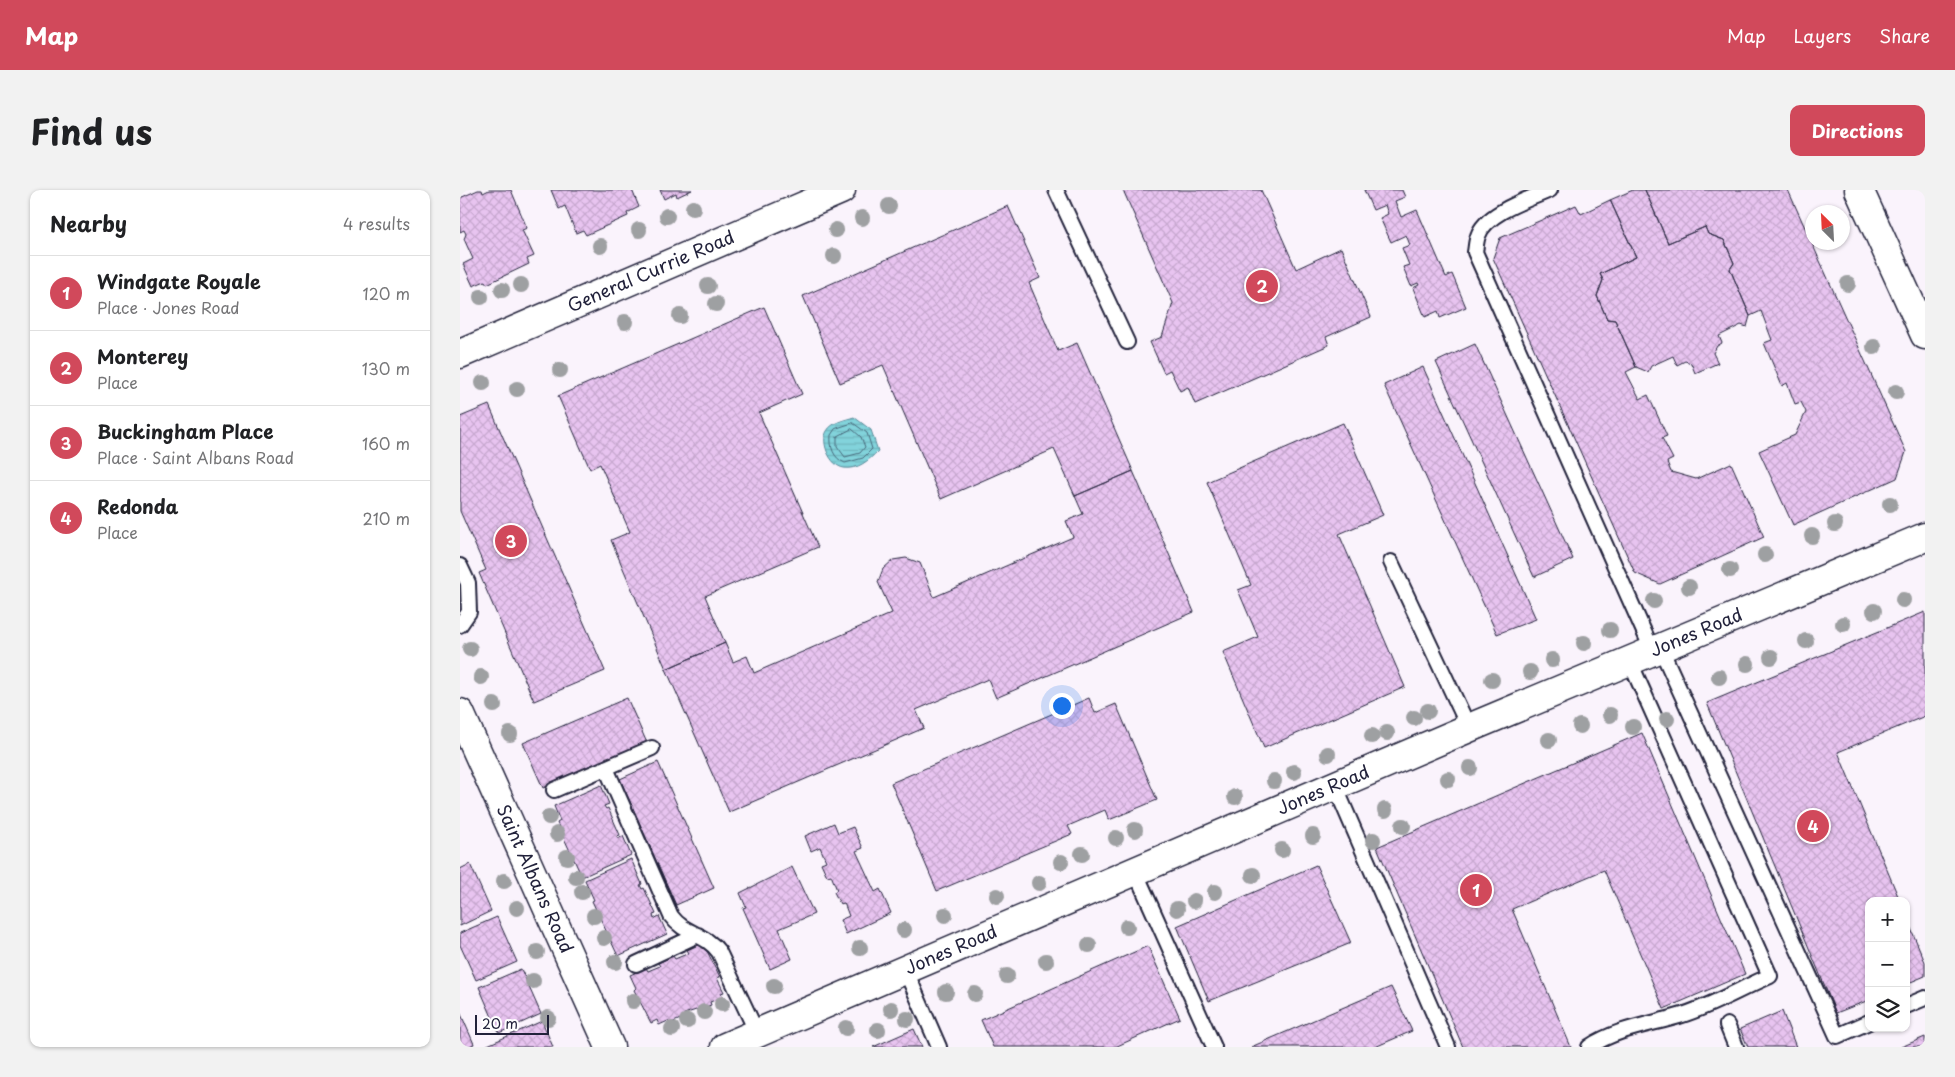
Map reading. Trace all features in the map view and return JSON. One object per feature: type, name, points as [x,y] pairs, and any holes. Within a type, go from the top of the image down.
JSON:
[{"type":"street","name":"General Currie Road","points":[[460,354],[841,190]]},
{"type":"street","points":[[1859,190],[1925,335]]},
{"type":"street","name":"Jones Road","points":[[725,1047],[1469,728],[1925,537]]},
{"type":"street","name":"Saint Albans Road","points":[[460,713],[610,1047]]},
{"type":"lane","points":[[1056,190],[1127,342]]},
{"type":"lane","points":[[1550,190],[1512,207],[1489,220],[1478,235],[1475,252],[1648,654],[1770,976],[1680,1016],[1622,1030],[1601,1039],[1589,1047]]},
{"type":"lane","points":[[1391,562],[1469,728]]},
{"type":"lane","points":[[460,566],[468,583],[469,612],[460,625]]},
{"type":"lane","points":[[1648,654],[1838,1036],[1865,1024]]},
{"type":"lane","points":[[554,790],[652,748]]},
{"type":"lane","points":[[606,768],[671,916],[680,927],[711,940],[719,952],[757,1033]]},
{"type":"lane","points":[[1335,786],[1448,1047]]},
{"type":"lane","points":[[1135,871],[1214,1047]]},
{"type":"lane","points":[[636,964],[698,935]]},
{"type":"lane","points":[[905,969],[939,1047]]},
{"type":"lane","points":[[1910,1004],[1925,998]]},
{"type":"lane","points":[[1726,1025],[1736,1047]]},
{"type":"water","points":[[854,417],[871,430],[878,451],[859,466],[844,468],[834,463],[828,453],[825,436],[832,425]]},
{"type":"building","points":[[482,190],[483,193],[489,190],[511,190],[527,228],[522,230],[534,256],[527,259],[529,264],[487,284],[485,281],[473,286],[463,264],[473,259],[464,239],[466,234],[464,230],[460,232],[460,198]]},
{"type":"building","points":[[551,190],[632,190],[639,207],[627,213],[628,216],[586,235],[583,230],[576,233],[565,206],[559,209]]},
{"type":"building","points":[[660,190],[692,190],[677,197],[676,193],[664,199]]},
{"type":"building","points":[[1123,190],[1261,190],[1296,269],[1341,248],[1371,317],[1326,337],[1329,345],[1195,404],[1188,387],[1180,391],[1170,370],[1164,373],[1150,342],[1162,337],[1173,303]]},
{"type":"building","points":[[1364,190],[1402,190],[1405,197],[1395,201],[1401,217],[1417,210],[1446,277],[1452,274],[1466,307],[1440,318],[1438,311],[1425,317],[1413,288],[1419,285],[1418,283],[1411,286],[1403,267],[1409,265],[1402,248],[1410,245],[1406,235],[1391,242],[1380,218],[1388,214],[1385,205],[1373,210]]},
{"type":"building","points":[[1633,190],[1645,190],[1668,243],[1705,227],[1708,234],[1724,240],[1734,263],[1730,269],[1750,316],[1747,327],[1741,325],[1719,336],[1722,343],[1717,346],[1713,353],[1718,363],[1695,373],[1691,363],[1685,361],[1677,365],[1673,356],[1651,366],[1648,372],[1636,367],[1615,320],[1607,319],[1597,296],[1603,280],[1600,274],[1636,257],[1610,200]]},
{"type":"building","points":[[1645,190],[1788,190],[1805,228],[1805,250],[1815,250],[1906,452],[1897,478],[1793,525],[1759,451],[1795,435],[1806,412],[1801,402],[1795,404],[1787,383],[1782,386],[1764,343],[1772,340],[1761,311],[1750,316],[1730,269],[1734,263],[1724,240],[1708,234],[1705,227],[1668,243]]},
{"type":"building","points":[[1610,200],[1636,257],[1600,274],[1603,280],[1597,296],[1607,319],[1615,320],[1636,367],[1626,372],[1640,399],[1648,395],[1667,436],[1662,438],[1673,459],[1667,462],[1671,472],[1696,479],[1731,463],[1764,537],[1660,584],[1635,573],[1493,258],[1500,238],[1576,205],[1581,214]]},
{"type":"building","points":[[1008,206],[1040,278],[1029,283],[1058,351],[1077,343],[1133,471],[1075,496],[1054,449],[941,499],[883,365],[840,383],[803,296]]},
{"type":"building","points":[[764,307],[802,394],[759,413],[818,547],[705,596],[725,643],[666,669],[611,540],[630,532],[600,464],[590,469],[558,396]]},
{"type":"building","points":[[1475,344],[1573,559],[1534,577],[1436,362]]},
{"type":"building","points":[[1423,367],[1536,619],[1497,634],[1384,385]]},
{"type":"building","points":[[489,405],[605,671],[534,701],[479,573],[486,570],[460,511],[460,417]]},
{"type":"building","points":[[1343,423],[1383,515],[1339,534],[1405,687],[1264,748],[1223,652],[1258,637],[1238,590],[1251,585],[1207,482]]},
{"type":"building","points":[[1133,471],[1194,612],[996,698],[988,679],[916,710],[924,728],[729,812],[666,669],[725,643],[733,662],[747,656],[754,673],[892,613],[878,582],[883,569],[893,560],[906,558],[920,563],[934,597],[1073,537],[1066,521],[1083,514],[1075,496]]},
{"type":"building","points":[[1925,612],[1925,716],[1838,752],[1898,897],[1865,897],[1865,1002],[1836,1013],[1707,703]]},
{"type":"building","points":[[627,698],[647,743],[611,758],[610,756],[605,758],[606,760],[586,767],[587,769],[571,776],[570,774],[566,776],[567,778],[543,788],[523,743]]},
{"type":"building","points":[[1089,698],[1095,713],[1116,704],[1157,800],[1109,820],[1105,810],[1068,826],[1072,834],[937,891],[891,783]]},
{"type":"building","points":[[1642,733],[1745,974],[1664,1009],[1604,870],[1512,909],[1571,1047],[1463,1047],[1377,847]]},
{"type":"building","points":[[658,762],[714,888],[676,905],[620,779]]},
{"type":"building","points":[[601,785],[609,804],[604,806],[606,809],[608,808],[620,835],[617,836],[618,839],[623,836],[631,855],[582,877],[557,823],[560,821],[554,806]]},
{"type":"building","points":[[834,823],[838,833],[853,827],[863,848],[856,851],[875,892],[880,889],[891,913],[846,934],[840,920],[849,916],[844,903],[840,904],[834,892],[837,890],[831,875],[827,876],[821,863],[826,861],[820,847],[811,851],[805,836]]},
{"type":"building","points":[[631,859],[642,884],[640,885],[642,889],[644,888],[656,914],[653,915],[654,919],[659,916],[667,934],[618,956],[592,901],[594,900],[585,880]]},
{"type":"building","points":[[470,864],[491,911],[460,926],[460,869]]},
{"type":"building","points":[[1316,865],[1351,943],[1209,1001],[1177,926]]},
{"type":"building","points":[[792,867],[814,914],[779,929],[792,959],[770,969],[743,908],[746,907],[740,893]]},
{"type":"building","points":[[497,917],[517,962],[476,980],[460,945],[460,933]]},
{"type":"building","points":[[1910,926],[1925,962],[1925,976],[1910,982]]},
{"type":"building","points":[[703,943],[720,977],[717,978],[724,992],[721,993],[723,997],[710,1002],[711,1005],[684,1014],[685,1017],[669,1024],[668,1021],[659,1025],[657,1020],[651,1023],[634,990],[636,988],[630,975],[646,968],[648,971],[660,966],[658,963],[673,956],[675,959],[689,953],[687,950]]},
{"type":"building","points":[[1148,946],[1180,1018],[1115,1047],[993,1047],[981,1020]]},
{"type":"building","points":[[521,969],[541,1014],[499,1033],[479,987]]},
{"type":"building","points":[[1391,987],[1412,1031],[1375,1047],[1251,1047]]},
{"type":"building","points":[[1782,1011],[1796,1047],[1748,1047],[1740,1029]]},
{"type":"building","points":[[460,1012],[474,1044],[467,1047],[460,1047]]},
{"type":"building","points":[[542,1021],[553,1047],[483,1047]]},
{"type":"building","points":[[914,1029],[922,1047],[873,1047]]},
{"type":"building","points":[[1925,1037],[1925,1047],[1901,1047]]},
{"type":"place","name":"Monterey","points":[[1262,286]]},
{"type":"place","name":"Buckingham Place","points":[[511,541]]},
{"type":"place","name":"Redonda","points":[[1813,826]]},
{"type":"place","name":"Windgate Royale","points":[[1476,890]]}]
